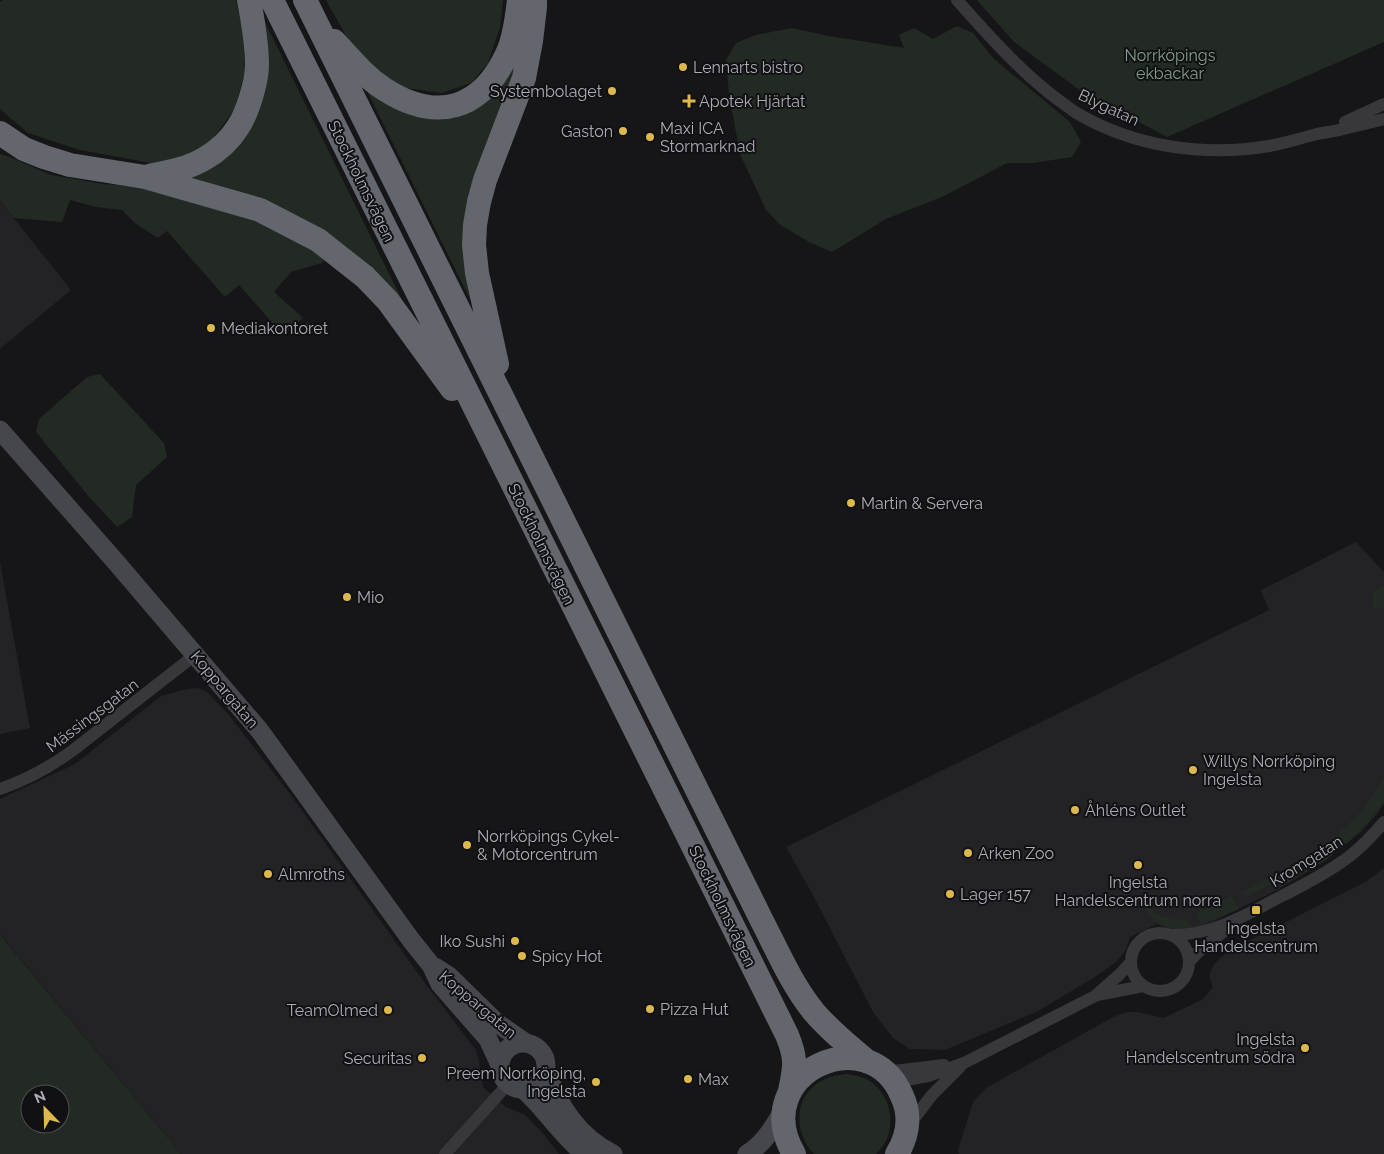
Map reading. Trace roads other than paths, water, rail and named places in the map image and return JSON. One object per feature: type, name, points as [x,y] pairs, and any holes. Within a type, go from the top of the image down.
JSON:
[{"type":"highway","points":[[145,177],[182,169],[205,159],[225,144],[239,126],[254,86],[257,66],[249,0]]},
{"type":"highway","name":"Stockholmsvägen","points":[[272,0],[787,1035],[795,1058],[795,1068],[783,1121],[785,1134],[794,1154]]},
{"type":"highway","points":[[309,8],[361,71],[384,89],[407,100],[426,106],[444,108],[459,105],[475,96],[492,80],[509,51],[519,0]]},
{"type":"highway","points":[[506,405],[477,273],[474,245],[475,225],[485,180],[524,78],[532,33],[535,0]]},
{"type":"highway","name":"Stockholmsvägen","points":[[309,8],[795,984],[827,1027],[882,1072]]},
{"type":"highway","points":[[0,133],[24,149],[44,158],[70,165],[145,177],[260,210],[318,240],[365,277],[388,301],[432,360],[500,458]]},
{"type":"highway","points":[[787,1100],[802,1076],[817,1064],[842,1058],[855,1058],[882,1072],[905,1102],[908,1115],[901,1146]]},
{"type":"street","name":"Blygatan","points":[[957,0],[1040,86],[1075,112],[1115,132],[1167,146],[1221,151],[1269,146],[1384,119]]},
{"type":"street","name":"Blygatan","points":[[1317,134],[1366,114],[1384,104]]},
{"type":"street","name":"Koppargatan","points":[[0,430],[260,731],[430,965],[440,984],[488,1039],[500,1065]]},
{"type":"street","name":"Mässingsgatan","points":[[0,789],[35,774],[72,752],[195,654]]},
{"type":"street","name":"Kromgatan","points":[[1172,935],[1200,933],[1238,919],[1296,889],[1344,861],[1374,834],[1384,822]]},
{"type":"street","name":"Kromgatan","points":[[1190,961],[1238,919]]},
{"type":"street","points":[[1155,933],[1172,935],[1179,940],[1185,946],[1190,961],[1185,978],[1179,985],[1163,992],[1153,991],[1136,980],[1131,962],[1132,954],[1138,942],[1155,933]]},
{"type":"street","points":[[882,1072],[928,1076],[964,1063],[1095,996],[1131,962]]},
{"type":"street","name":"Koppargatan","points":[[430,965],[449,976],[497,1023],[526,1043]]},
{"type":"street","points":[[1095,996],[1143,986]]},
{"type":"street","points":[[526,1043],[540,1050],[545,1059],[546,1070],[553,1089],[572,1120],[600,1153],[568,1140],[534,1099],[502,1076],[500,1065],[506,1051],[515,1044],[526,1043]]},
{"type":"street","points":[[901,1146],[932,1095],[964,1063]]},
{"type":"street","points":[[445,1154],[516,1087],[534,1087],[542,1080],[546,1070]]},
{"type":"street","points":[[747,1154],[763,1140],[776,1124],[787,1100]]},
{"type":"place","name":"Lennarts bistro","points":[[683,67]]},
{"type":"place","name":"Systembolaget","points":[[612,91]]},
{"type":"place","name":"Apotek Hjärtat","points":[[689,101]]},
{"type":"place","name":"Gaston","points":[[623,131]]},
{"type":"place","name":"Maxi ICA Stormarknad","points":[[650,137]]},
{"type":"place","name":"Mediakontoret","points":[[211,328]]},
{"type":"place","name":"Martin & Servera","points":[[851,503]]},
{"type":"place","name":"Mio","points":[[347,597]]},
{"type":"place","name":"Willys Norrköping Ingelsta","points":[[1193,770]]},
{"type":"place","name":"Åhléns Outlet","points":[[1075,810]]},
{"type":"place","name":"Norrköpings Cykel- & Motorcentrum","points":[[467,845]]},
{"type":"place","name":"Arken Zoo","points":[[968,853]]},
{"type":"place","name":"Ingelsta Handelscentrum norra","points":[[1138,865]]},
{"type":"place","name":"Almroths","points":[[268,874]]},
{"type":"place","name":"Lager 157","points":[[950,894]]},
{"type":"place","name":"Ingelsta Handelscentrum","points":[[1256,910]]},
{"type":"place","name":"Iko Sushi","points":[[515,941]]},
{"type":"place","name":"Spicy Hot","points":[[522,956]]},
{"type":"place","name":"Pizza Hut","points":[[650,1009]]},
{"type":"place","name":"TeamOlmed","points":[[388,1010]]},
{"type":"place","name":"Ingelsta Handelscentrum södra","points":[[1305,1048]]},
{"type":"place","name":"Securitas","points":[[422,1058]]},
{"type":"place","name":"Max","points":[[688,1079]]},
{"type":"place","name":"Preem Norrköping, Ingelsta","points":[[596,1082]]},
{"type":"park label","name":"Norrköpings ekbackar","points":[[1170,64]]}]
